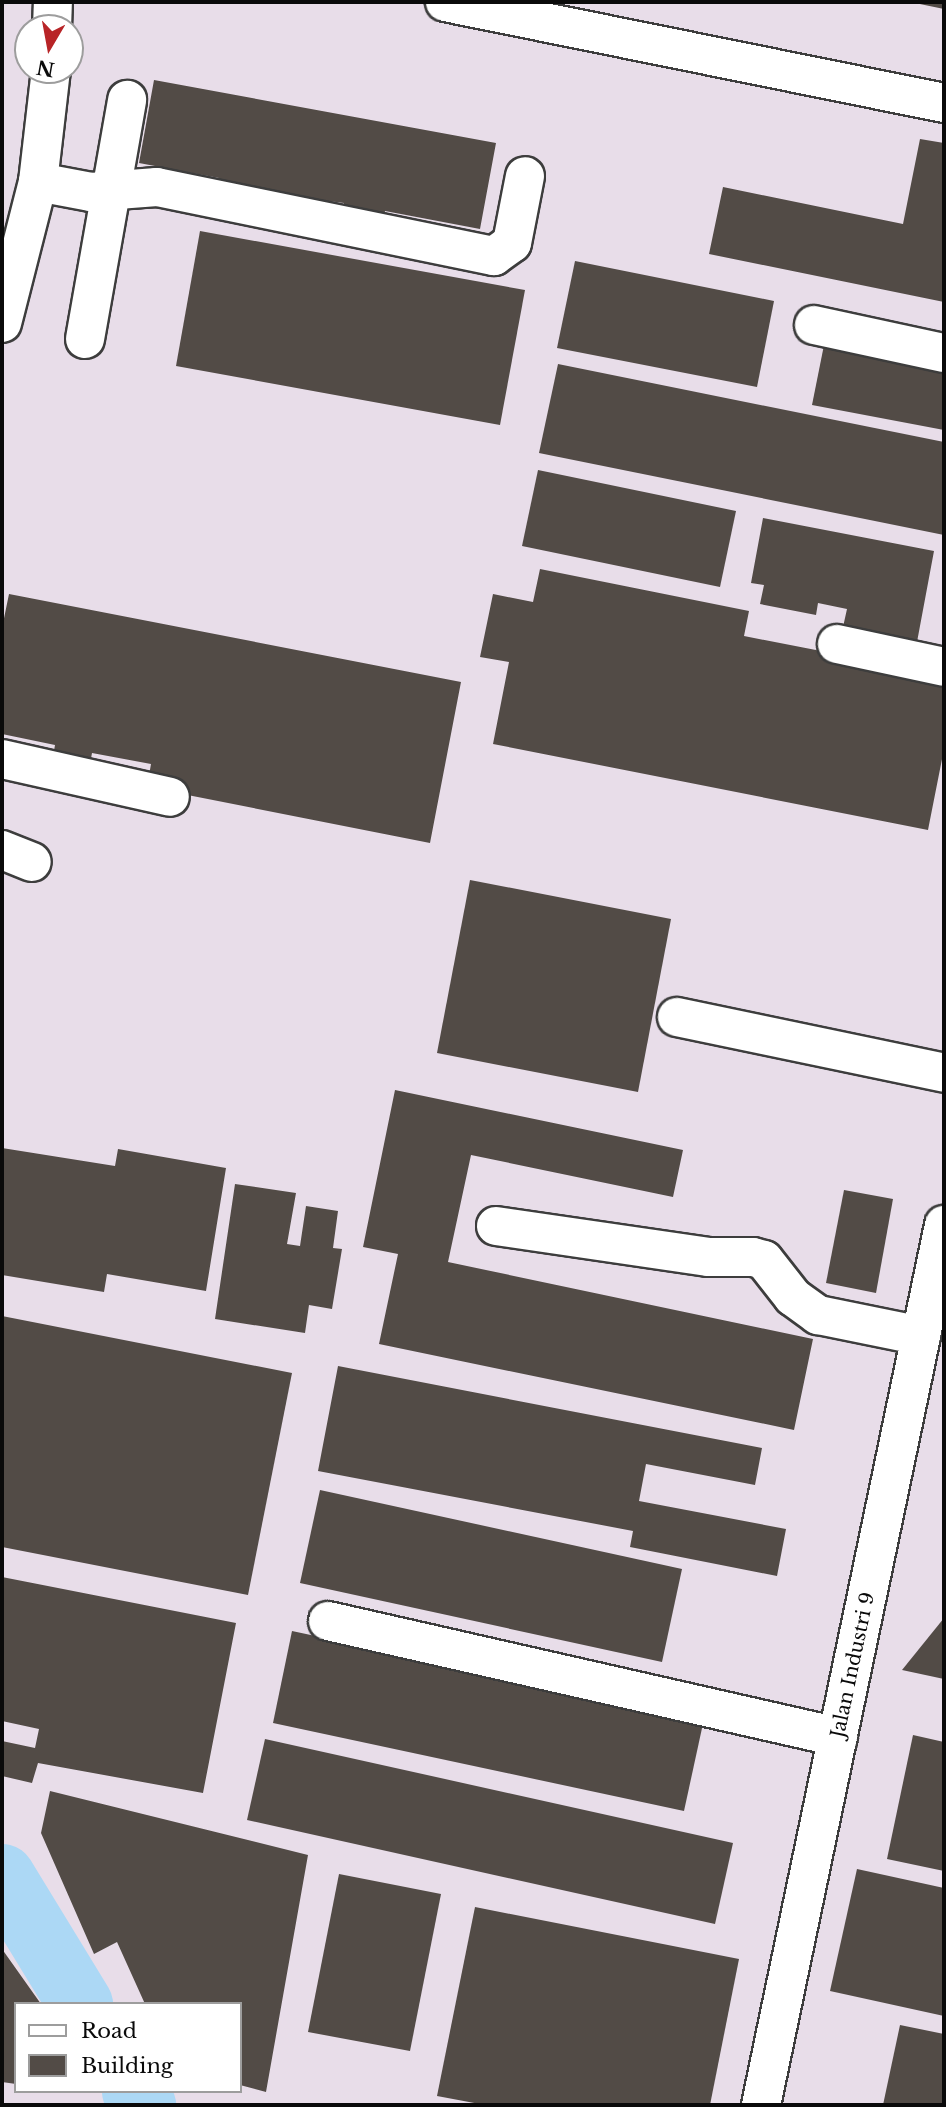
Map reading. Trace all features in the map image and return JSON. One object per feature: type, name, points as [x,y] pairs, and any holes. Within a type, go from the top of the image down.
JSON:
[{"type":"street","points":[[445,2],[944,103]]},
{"type":"street","points":[[2,323],[38,182],[49,84]]},
{"type":"street","points":[[85,339],[127,100]]},
{"type":"street","points":[[38,182],[111,191],[157,187],[494,256],[512,243],[525,176]]},
{"type":"street","points":[[814,325],[944,353]]},
{"type":"street","points":[[837,645],[944,667]]},
{"type":"street","points":[[2,759],[170,797]]},
{"type":"street","points":[[677,1017],[944,1073]]},
{"type":"street","name":"Jalan Industri 9","points":[[761,2105],[944,1225]]},
{"type":"street","points":[[496,1226],[708,1257],[753,1257],[773,1269],[811,1311],[921,1336]]},
{"type":"street","points":[[328,1621],[838,1737]]},
{"type":"shaded area","points":[[2,2],[944,2],[944,2105],[2,2105]]},
{"type":"building","points":[[915,2],[944,2],[944,9],[915,3]]},
{"type":"building","points":[[154,80],[496,143],[480,229],[385,211],[383,221],[342,213],[344,203],[217,187],[219,178],[139,163]]},
{"type":"building","points":[[920,139],[944,143],[944,302],[709,254],[723,187],[903,224]]},
{"type":"building","points":[[200,231],[525,290],[500,425],[176,366]]},
{"type":"building","points":[[575,261],[774,301],[757,387],[557,348]]},
{"type":"building","points":[[824,345],[944,368],[944,430],[812,405]]},
{"type":"building","points":[[558,364],[944,442],[944,535],[539,453]]},
{"type":"building","points":[[538,470],[736,511],[720,587],[522,546]]},
{"type":"building","points":[[763,518],[934,551],[917,642],[843,627],[847,609],[818,603],[816,615],[760,604],[764,585],[751,583]]},
{"type":"building","points":[[540,569],[749,611],[744,636],[944,675],[944,749],[928,830],[493,744],[509,662],[480,657],[493,594],[533,602]]},
{"type":"building","points":[[9,594],[461,682],[430,843],[147,787],[151,764],[92,753],[88,775],[51,768],[55,745],[2,734],[2,628]]},
{"type":"building","points":[[470,880],[671,919],[638,1092],[437,1053]]},
{"type":"building","points":[[395,1090],[683,1150],[673,1197],[471,1155],[448,1262],[813,1339],[794,1430],[379,1344],[398,1254],[363,1247]]},
{"type":"building","points":[[2,1148],[115,1166],[118,1149],[226,1168],[206,1291],[107,1274],[104,1292],[2,1275]]},
{"type":"building","points":[[235,1184],[296,1193],[287,1244],[300,1246],[306,1206],[338,1211],[333,1248],[342,1249],[332,1309],[309,1305],[305,1333],[215,1319]]},
{"type":"building","points":[[844,1190],[893,1199],[876,1293],[826,1283]]},
{"type":"building","points":[[2,1316],[292,1373],[248,1595],[2,1547]]},
{"type":"building","points":[[338,1366],[762,1448],[755,1485],[646,1464],[639,1501],[786,1529],[777,1576],[630,1547],[633,1531],[318,1471]]},
{"type":"building","points":[[320,1490],[682,1569],[662,1662],[300,1583]]},
{"type":"building","points":[[2,1577],[236,1623],[203,1793],[38,1763],[32,1783],[2,1776],[2,1741],[35,1748],[39,1729],[2,1721]]},
{"type":"building","points":[[944,1618],[944,1679],[902,1670]]},
{"type":"building","points":[[292,1631],[704,1719],[684,1811],[273,1723]]},
{"type":"building","points":[[913,1735],[944,1742],[944,1871],[887,1859]]},
{"type":"building","points":[[265,1739],[733,1843],[715,1924],[247,1820]]},
{"type":"building","points":[[50,1791],[308,1855],[266,2092],[242,2086],[242,2002],[144,2002],[117,1942],[94,1954],[41,1833]]},
{"type":"building","points":[[857,1869],[944,1888],[944,2016],[830,1991]]},
{"type":"building","points":[[339,1874],[441,1894],[410,2051],[308,2032]]},
{"type":"building","points":[[475,1907],[739,1959],[710,2105],[485,2105],[437,2096]]},
{"type":"building","points":[[2,1949],[40,2002],[14,2002],[14,2084],[2,2082]]},
{"type":"building","points":[[900,2025],[944,2034],[944,2105],[883,2105]]},
{"type":"waterway","points":[[2,1876],[79,2002]]},
{"type":"waterway","points":[[135,2093],[143,2105]]}]
